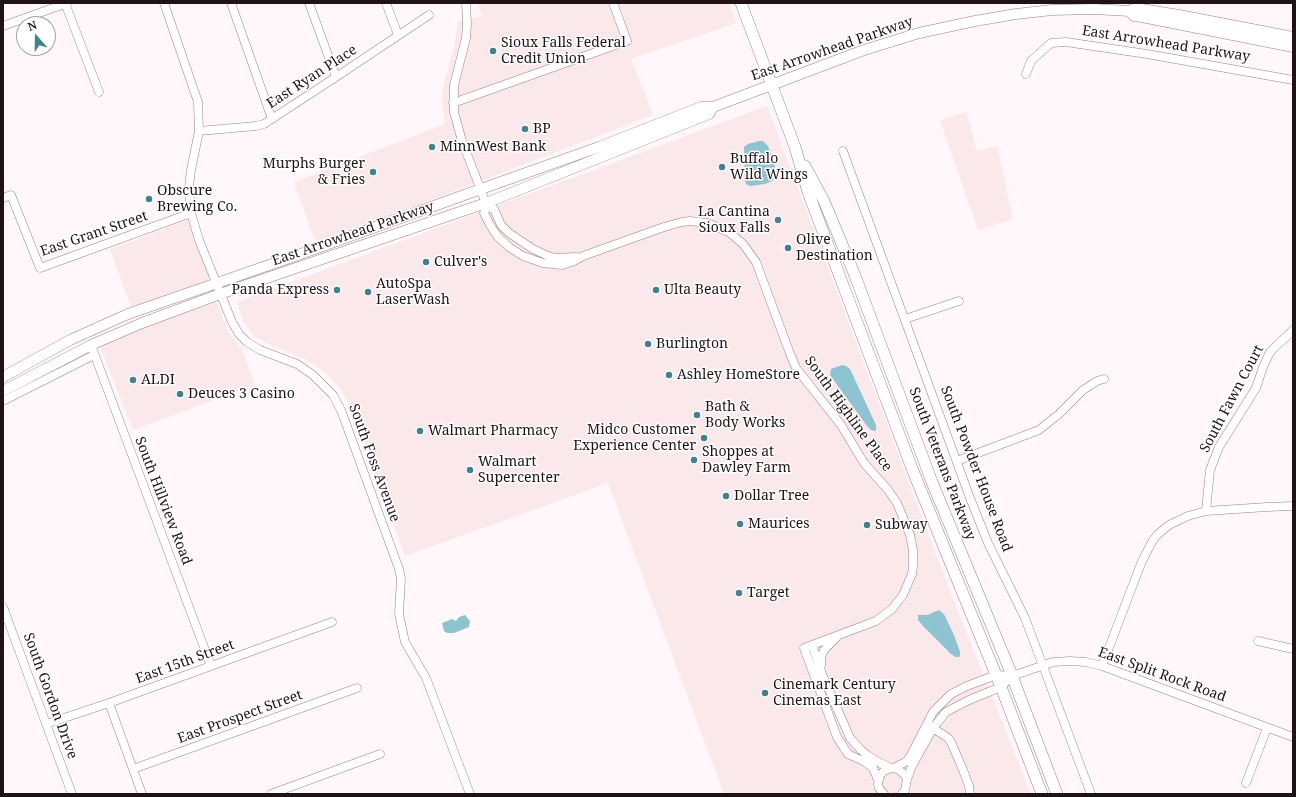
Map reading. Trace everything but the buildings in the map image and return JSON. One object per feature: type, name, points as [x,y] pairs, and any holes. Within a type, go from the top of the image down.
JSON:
[{"type":"highway","name":"South Veterans Parkway","points":[[741,3],[795,148],[808,192],[913,471],[1001,687],[1042,794]]},
{"type":"highway","name":"South Veterans Parkway","points":[[795,148],[824,201],[854,273],[932,482],[1012,676],[1057,794]]},
{"type":"main road","name":"East Arrowhead Parkway","points":[[3,377],[70,340],[128,314],[599,147],[701,107],[713,107],[839,59],[895,40],[962,23],[1016,14],[1052,10],[1094,9],[1129,11],[1134,16],[1143,10],[1186,16],[1293,37]]},
{"type":"main road","name":"East Arrowhead Parkway","points":[[1143,10],[1293,47]]},
{"type":"main road","name":"East Arrowhead Parkway","points":[[3,391],[92,350],[142,323],[220,294],[486,204],[709,114],[713,107]]},
{"type":"street","points":[[3,26],[66,3],[99,92]]},
{"type":"street","name":"South Foss Avenue","points":[[164,3],[195,92],[199,111],[199,131],[189,187],[191,213],[196,232],[232,322],[243,338],[260,350],[291,361],[306,370],[326,388],[341,410],[399,569],[401,578],[399,614],[405,642],[426,678],[470,794]]},
{"type":"street","points":[[231,3],[272,119]]},
{"type":"street","points":[[309,3],[336,78]]},
{"type":"street","points":[[386,3],[398,35]]},
{"type":"street","points":[[466,3],[466,38],[454,85],[453,104],[458,129],[486,204]]},
{"type":"street","points":[[453,104],[627,41],[613,3]]},
{"type":"street","name":"East Ryan Place","points":[[199,131],[264,124],[336,78],[429,15]]},
{"type":"street","name":"East Arrowhead Parkway","points":[[1026,74],[1031,61],[1051,43],[1066,42],[1147,54],[1293,80]]},
{"type":"street","name":"South Powder House Road","points":[[843,151],[983,531],[1025,618],[1091,794]]},
{"type":"street","name":"East Grant Street","points":[[3,198],[11,195],[40,268],[191,213]]},
{"type":"street","name":"South Highline Place","points":[[583,256],[555,258],[542,254],[509,233],[501,225],[494,209],[486,204],[484,213],[493,231],[503,242],[523,256],[543,263],[562,265],[664,227],[690,221],[707,223],[722,228],[738,238],[748,249],[760,271],[796,368],[841,425],[864,463],[893,497],[912,542],[914,558],[912,574],[907,589],[892,609],[882,618],[808,646]]},
{"type":"street","points":[[905,319],[960,301]]},
{"type":"street","name":"South Fawn Court","points":[[1206,511],[1210,470],[1219,447],[1256,388],[1270,352],[1293,330]]},
{"type":"street","points":[[3,402],[92,350]]},
{"type":"street","name":"South Hillview Road","points":[[92,350],[211,666]]},
{"type":"street","points":[[957,461],[1039,430],[1059,414],[1083,390],[1097,381],[1104,379]]},
{"type":"street","points":[[1102,666],[1142,561],[1157,535],[1169,525],[1188,516],[1206,511],[1293,506]]},
{"type":"street","name":"South Gordon Drive","points":[[3,607],[72,794]]},
{"type":"street","name":"East 15th Street","points":[[46,724],[109,703],[332,622]]},
{"type":"street","points":[[822,674],[821,663],[824,650],[830,642],[843,634]]},
{"type":"street","points":[[1258,641],[1293,649]]},
{"type":"street","points":[[808,646],[835,702],[844,726],[853,742],[872,758],[902,771],[911,794]]},
{"type":"street","points":[[808,646],[832,727],[839,741],[848,754],[865,762],[873,768],[880,789]]},
{"type":"street","name":"East Split Rock Road","points":[[1001,687],[1012,676],[1053,662],[1086,662],[1102,666],[1293,737]]},
{"type":"street","points":[[880,789],[884,771],[907,761],[911,756],[929,719],[944,700],[961,688],[996,675],[1012,676]]},
{"type":"street","points":[[902,794],[906,790],[907,781],[912,766],[933,728],[941,717],[951,708],[1001,687]]},
{"type":"street","name":"East Prospect Street","points":[[133,769],[356,688]]},
{"type":"street","points":[[109,703],[142,794]]},
{"type":"street","points":[[933,728],[948,738],[951,742],[969,786],[970,794]]},
{"type":"street","points":[[1246,783],[1267,728]]},
{"type":"street","points":[[271,794],[380,754]]},
{"type":"shaded area","points":[[477,3],[729,3],[736,23],[631,59],[653,115],[316,244],[294,182],[445,124],[442,102],[444,83],[454,48],[458,22],[482,16]]},
{"type":"shaded area","points":[[767,106],[947,584],[1031,794],[724,794],[608,483],[405,556],[352,410],[342,391],[325,372],[309,361],[255,337],[243,321],[237,302]]},
{"type":"shaded area","points":[[966,112],[977,151],[997,146],[1013,219],[978,230],[940,120]]},
{"type":"shaded area","points":[[188,220],[213,287],[134,315],[110,249]]},
{"type":"shaded area","points":[[216,299],[228,332],[242,350],[255,385],[133,430],[99,344]]},
{"type":"water","points":[[763,141],[768,146],[775,166],[776,176],[772,181],[765,184],[750,186],[746,184],[745,180],[744,147],[748,144]]},
{"type":"water","points":[[842,365],[850,369],[876,425],[875,431],[871,430],[867,426],[830,375],[831,369]]},
{"type":"water","points":[[939,610],[944,614],[954,635],[960,652],[959,657],[951,654],[918,620],[918,615],[927,615]]},
{"type":"water","points":[[465,615],[470,621],[469,627],[454,633],[447,633],[444,631],[442,623],[452,619],[456,621],[459,617]]},
{"type":"place","name":"Sioux Falls Federal Credit Union","points":[[493,51]]},
{"type":"place","name":"BP","points":[[525,129]]},
{"type":"place","name":"MinnWest Bank","points":[[432,147]]},
{"type":"place","name":"Buffalo Wild Wings","points":[[722,167]]},
{"type":"place","name":"Murphs Burger & Fries","points":[[373,172]]},
{"type":"place","name":"Obscure Brewing Co.","points":[[149,199]]},
{"type":"place","name":"La Cantina Sioux Falls","points":[[778,220]]},
{"type":"place","name":"Olive Destination","points":[[788,248]]},
{"type":"place","name":"Culver's","points":[[426,262]]},
{"type":"place","name":"Panda Express","points":[[337,290]]},
{"type":"place","name":"Ulta Beauty","points":[[656,290]]},
{"type":"place","name":"AutoSpa LaserWash","points":[[368,292]]},
{"type":"place","name":"Burlington","points":[[648,344]]},
{"type":"place","name":"Ashley HomeStore","points":[[669,375]]},
{"type":"place","name":"ALDI","points":[[133,380]]},
{"type":"place","name":"Deuces 3 Casino","points":[[180,394]]},
{"type":"place","name":"Bath & Body Works","points":[[697,415]]},
{"type":"place","name":"Walmart Pharmacy","points":[[420,431]]},
{"type":"place","name":"Midco Customer Experience Center","points":[[704,438]]},
{"type":"place","name":"Shoppes at Dawley Farm","points":[[694,460]]},
{"type":"place","name":"Walmart Supercenter","points":[[470,470]]},
{"type":"place","name":"Dollar Tree","points":[[726,496]]},
{"type":"place","name":"Maurices","points":[[740,524]]},
{"type":"place","name":"Subway","points":[[867,525]]},
{"type":"place","name":"Target","points":[[739,593]]},
{"type":"place","name":"Cinemark Century Cinemas East","points":[[765,693]]}]
